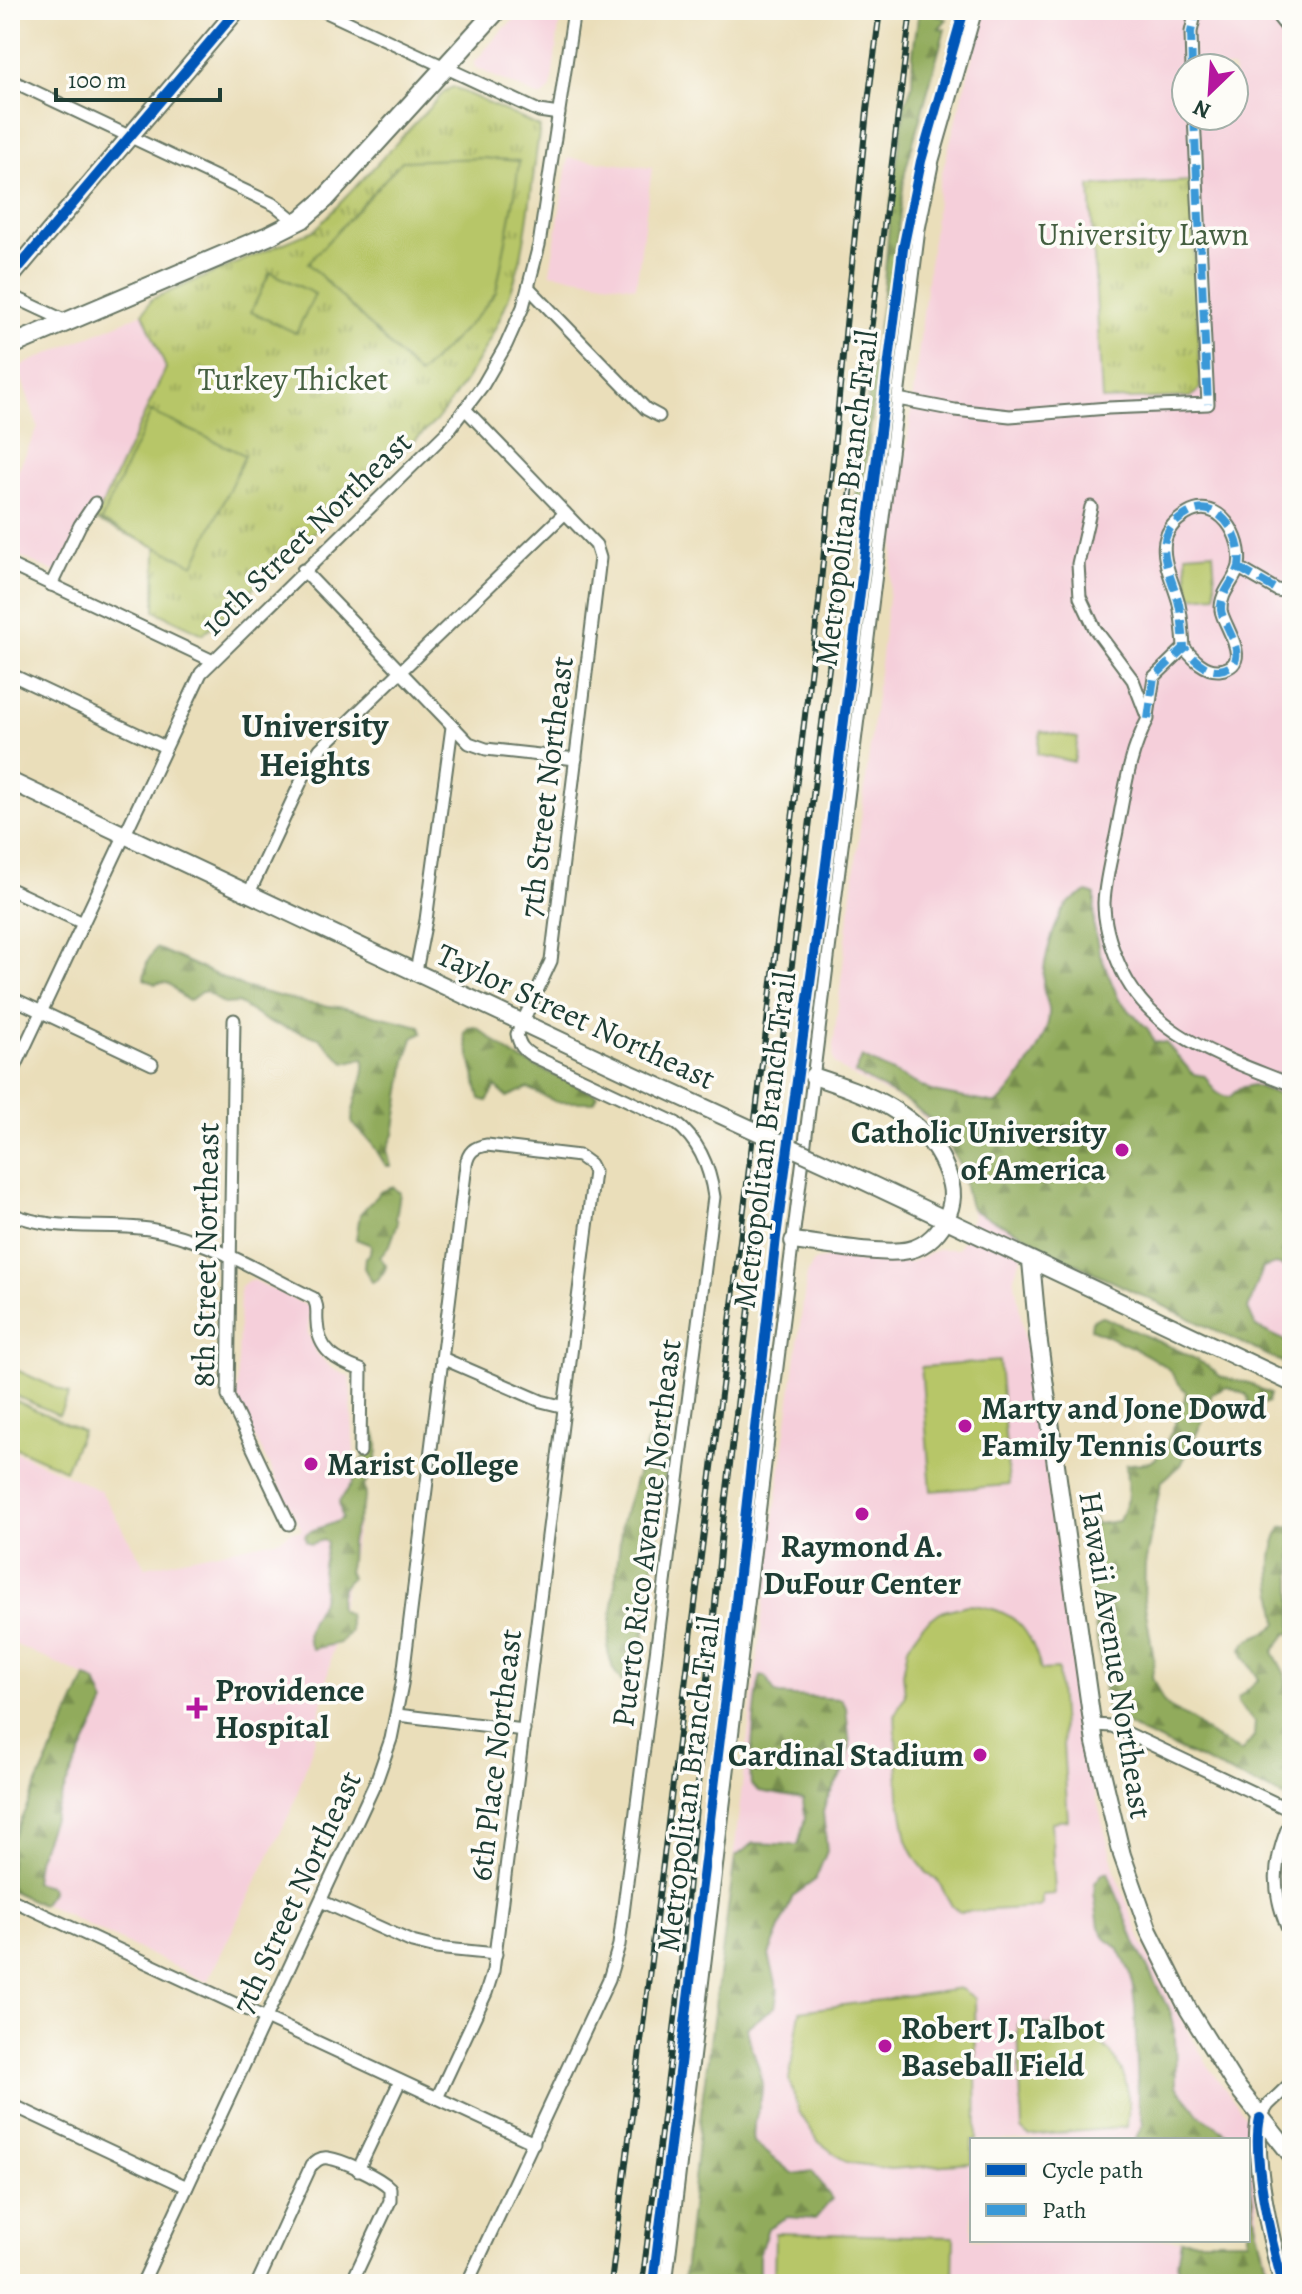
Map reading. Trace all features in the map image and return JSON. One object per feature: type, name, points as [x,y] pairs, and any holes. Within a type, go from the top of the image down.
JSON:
[{"type":"main road","points":[[10,278],[237,10]]},
{"type":"main road","points":[[10,346],[296,222],[325,199],[497,10]]},
{"type":"main road","name":"Taylor Street Northeast","points":[[10,781],[1292,1383]]},
{"type":"main road","points":[[793,1241],[904,1252],[924,1244],[946,1220],[952,1203],[952,1186],[940,1157],[923,1131],[889,1107],[813,1076]]},
{"type":"main road","name":"Hawaii Avenue Northeast","points":[[1031,1261],[1038,1341],[1093,1725],[1115,1833],[1149,1931],[1173,1983],[1202,2034],[1260,2118],[1292,2156]]},
{"type":"main road","points":[[1260,2118],[1258,2131],[1264,2196],[1283,2284]]},
{"type":"street","points":[[322,10],[539,111],[559,114]]},
{"type":"street","name":"10th Street Northeast","points":[[10,1078],[195,682],[211,660],[437,443],[465,409],[512,334],[529,288],[539,245],[574,10]]},
{"type":"street","points":[[666,2284],[924,195],[976,10]]},
{"type":"street","points":[[1192,52],[1191,32],[1196,10]]},
{"type":"street","points":[[1273,10],[1292,34]]},
{"type":"street","points":[[10,80],[275,205],[296,222]]},
{"type":"street","points":[[898,399],[1010,416],[1208,404],[1195,132]]},
{"type":"street","points":[[529,288],[646,409],[659,416]]},
{"type":"street","points":[[10,295],[68,322]]},
{"type":"street","points":[[249,893],[316,753],[565,513],[465,409]]},
{"type":"street","points":[[51,585],[80,525],[95,503]]},
{"type":"street","points":[[1091,507],[1079,556],[1080,597],[1095,629],[1133,680],[1148,719]]},
{"type":"street","points":[[1195,511],[1215,513],[1231,526],[1238,537],[1239,568],[1227,587],[1221,610],[1236,646],[1233,661],[1225,668],[1215,670],[1199,663],[1184,648],[1183,620],[1165,566],[1164,547],[1169,530],[1187,514],[1195,511]]},
{"type":"street","name":"7th Street Northeast","points":[[523,1022],[551,961],[600,554],[596,545],[565,513]]},
{"type":"street","points":[[10,565],[211,660]]},
{"type":"street","points":[[1239,568],[1277,590],[1292,593]]},
{"type":"street","points":[[303,570],[465,740],[477,747],[576,759]]},
{"type":"street","points":[[1184,648],[1154,677],[1148,719],[1134,744],[1104,902],[1109,941],[1130,987],[1147,1010],[1168,1028],[1194,1045],[1292,1085]]},
{"type":"street","points":[[10,674],[165,747]]},
{"type":"street","points":[[416,971],[452,727]]},
{"type":"street","points":[[10,889],[83,923]]},
{"type":"street","points":[[10,997],[152,1064]]},
{"type":"street","name":"8th Street Northeast","points":[[234,1020],[230,1404],[289,1524]]},
{"type":"street","name":"Puerto Rico Avenue Northeast","points":[[523,1022],[517,1034],[524,1050],[685,1130],[702,1153],[714,1197],[619,1945],[609,1979],[534,2143]]},
{"type":"street","name":"6th Place Northeast","points":[[437,2098],[486,1993],[496,1954],[594,1172],[590,1164],[579,1156],[487,1145],[478,1146],[471,1152],[466,1165],[442,1358]]},
{"type":"street","points":[[10,1213],[56,1226],[112,1226],[156,1231],[198,1243],[316,1301],[318,1332],[325,1348],[339,1362],[361,1370],[360,1452]]},
{"type":"street","points":[[442,1358],[541,1401],[565,1407]]},
{"type":"street","name":"7th Street Northeast","points":[[142,2284],[383,1764],[397,1715],[442,1358]]},
{"type":"street","points":[[397,1715],[524,1730]]},
{"type":"street","points":[[1093,1725],[1112,1726],[1292,1814],[1280,1845],[1275,1874],[1280,1910],[1292,1938]]},
{"type":"street","points":[[10,1899],[534,2143],[467,2284]]},
{"type":"street","points":[[321,1901],[416,1943],[496,1954]]},
{"type":"street","points":[[358,2170],[400,2081]]},
{"type":"street","points":[[1260,2118],[1268,2105],[1292,2082]]},
{"type":"street","points":[[10,2104],[187,2187]]},
{"type":"street","points":[[257,2284],[311,2166],[317,2159],[326,2157],[384,2182],[390,2188],[391,2196],[351,2284]]},
{"type":"shaded area","points":[[526,10],[561,10],[551,89],[543,96],[476,68],[474,63],[502,30]]},
{"type":"shaded area","name":"Catholic University of America","points":[[985,10],[1292,10],[1292,1365],[1028,1240],[1014,1276],[1091,1777],[1115,1871],[1141,1940],[1169,1998],[1210,2069],[1247,2118],[1249,2138],[970,2138],[970,2242],[1250,2242],[1250,2144],[1261,2238],[1274,2284],[683,2284],[772,1533],[807,1274],[814,1261],[832,1257],[882,1263],[911,1262],[939,1249],[958,1249],[973,1216],[957,1162],[946,1139],[911,1105],[847,1073],[834,1063],[833,1047],[939,184]]},
{"type":"shaded area","points":[[568,158],[652,168],[636,287],[550,273]]},
{"type":"shaded area","points":[[143,313],[166,368],[95,520],[86,526],[62,575],[10,552],[10,488],[38,427],[18,367]]},
{"type":"shaded area","name":"Providence Hospital","points":[[253,1280],[310,1307],[308,1333],[317,1354],[333,1369],[350,1377],[358,1524],[315,1739],[292,1809],[207,1982],[10,1888],[10,1843],[86,1677],[10,1642],[10,1449],[101,1491],[145,1567],[280,1539],[292,1531],[302,1530],[237,1403],[240,1288]]},
{"type":"green space","points":[[919,10],[940,10],[937,16],[947,19],[939,28],[945,29],[905,172],[852,561],[849,554],[882,305],[891,203],[905,104],[912,86]]},
{"type":"green space","name":"Turkey Thicket","points":[[453,87],[540,127],[521,257],[507,301],[488,344],[436,421],[203,634],[155,611],[156,547],[95,520],[166,368],[143,313],[152,299],[315,230],[446,90]]},
{"type":"green space","points":[[483,158],[519,161],[496,292],[478,315],[419,375],[308,263],[402,161]]},
{"type":"green space","name":"University Lawn","points":[[1192,181],[1200,389],[1191,397],[1102,400],[1090,186]]},
{"type":"green space","points":[[270,272],[315,294],[296,333],[251,312]]},
{"type":"green space","points":[[151,412],[245,455],[194,565],[101,521]]},
{"type":"green space","points":[[1213,552],[1216,595],[1189,597],[1186,554]]},
{"type":"green space","points":[[1041,731],[1078,738],[1074,762],[1037,754]]},
{"type":"green space","points":[[1087,892],[1095,895],[1094,927],[1099,952],[1119,1000],[1148,1029],[1154,1042],[1166,1043],[1193,1074],[1205,1076],[1221,1095],[1230,1097],[1239,1088],[1253,1085],[1292,1099],[1292,1269],[1276,1264],[1263,1268],[1248,1309],[1256,1327],[1292,1344],[1292,1367],[1057,1255],[974,1211],[969,1203],[960,1165],[939,1127],[911,1104],[855,1073],[862,1057],[933,1092],[997,1104],[1022,1074],[1044,1036],[1049,1013],[1043,987],[1051,939],[1065,908]]},
{"type":"green space","points":[[156,948],[243,987],[420,1026],[422,1033],[413,1038],[406,1060],[394,1134],[387,1150],[391,1166],[386,1166],[372,1143],[352,1123],[364,1072],[363,1058],[345,1063],[319,1038],[268,1022],[238,1003],[224,1004],[206,992],[189,1001],[166,983],[155,984],[144,979],[147,962]]},
{"type":"green space","points":[[476,1027],[515,1057],[598,1095],[594,1102],[556,1102],[528,1088],[507,1097],[496,1087],[487,1101],[480,1099],[464,1033],[468,1028]]},
{"type":"green space","points":[[393,1187],[400,1193],[398,1222],[390,1245],[380,1257],[386,1265],[385,1270],[372,1282],[364,1268],[371,1245],[356,1239],[360,1214],[380,1192]]},
{"type":"green space","points":[[1101,1316],[1182,1352],[1221,1377],[1249,1383],[1270,1394],[1268,1402],[1258,1406],[1248,1420],[1242,1418],[1249,1401],[1247,1395],[1227,1387],[1212,1393],[1205,1416],[1181,1465],[1161,1482],[1145,1565],[1144,1600],[1154,1660],[1152,1677],[1163,1701],[1211,1736],[1241,1752],[1254,1736],[1255,1722],[1238,1704],[1238,1698],[1259,1679],[1242,1648],[1278,1623],[1272,1574],[1273,1549],[1282,1527],[1292,1526],[1292,1634],[1287,1633],[1273,1652],[1285,1674],[1292,1723],[1292,1801],[1142,1733],[1107,1712],[1080,1512],[1091,1510],[1096,1524],[1119,1521],[1128,1497],[1126,1465],[1149,1462],[1157,1457],[1173,1429],[1186,1391],[1157,1361],[1091,1329],[1092,1321]]},
{"type":"green space","name":"Marty and Jone Dowd Family Tennis Courts","points":[[999,1361],[1009,1485],[931,1491],[921,1367]]},
{"type":"green space","points":[[10,1367],[69,1394],[59,1415],[10,1393]]},
{"type":"green space","points":[[10,1398],[82,1431],[65,1470],[10,1445]]},
{"type":"green space","points":[[667,1421],[670,1438],[641,1662],[629,1664],[629,1674],[622,1682],[613,1669],[608,1651],[622,1522],[647,1443]]},
{"type":"green space","points":[[370,1430],[374,1430],[377,1437],[378,1453],[363,1487],[366,1494],[352,1538],[348,1571],[351,1578],[344,1585],[340,1597],[340,1610],[348,1614],[350,1632],[339,1643],[312,1649],[307,1634],[324,1593],[322,1571],[327,1542],[323,1540],[311,1544],[306,1541],[305,1535],[342,1518],[339,1502],[352,1483],[358,1463],[364,1458]]},
{"type":"green space","name":"Cardinal Stadium","points":[[967,1605],[1008,1615],[1032,1642],[1041,1670],[1058,1669],[1068,1820],[1051,1822],[1055,1894],[1042,1895],[1039,1907],[960,1912],[952,1906],[938,1881],[916,1859],[907,1840],[899,1796],[895,1715],[905,1695],[903,1673],[908,1647],[922,1626],[940,1612]]},
{"type":"green space","points":[[761,1676],[766,1677],[779,1695],[841,1699],[846,1707],[850,1746],[846,1767],[823,1812],[827,1851],[815,1880],[793,1896],[769,1955],[778,1990],[775,2007],[747,2027],[762,2084],[754,2142],[793,2174],[812,2171],[832,2199],[815,2219],[787,2217],[768,2228],[759,2255],[759,2284],[683,2284],[703,2094],[735,1857],[754,1843],[798,1845],[805,1818],[803,1799],[759,1791],[751,1785],[753,1730]]},
{"type":"green space","points":[[86,1677],[96,1682],[105,1703],[67,1783],[37,1860],[34,1882],[49,1886],[52,1891],[42,1905],[10,1890],[10,1843]]},
{"type":"green space","points":[[1108,1872],[1137,1947],[1170,2012],[1175,2034],[1176,2086],[1199,2114],[1233,2138],[1136,2138],[1143,2123],[1138,2102],[1131,1974],[1118,1948],[1106,1939],[1099,1927],[1094,1893],[1095,1883]]},
{"type":"green space","name":"Robert J. Talbot Baseball Field","points":[[961,1989],[975,1998],[977,2138],[970,2138],[970,2163],[890,2169],[846,2162],[819,2142],[799,2112],[789,2080],[800,2011]]},
{"type":"green space","points":[[1018,2024],[1066,2029],[1103,2046],[1116,2060],[1124,2078],[1128,2100],[1127,2127],[1029,2136],[1022,2129]]},
{"type":"green space","points":[[1250,2181],[1271,2284],[1181,2284],[1177,2263],[1181,2242],[1250,2242]]},
{"type":"green space","points":[[775,2233],[954,2237],[953,2284],[774,2284]]},
{"type":"railway","points":[[611,2284],[819,602],[867,110],[880,10]]},
{"type":"railway","points":[[642,2284],[677,2006],[722,1531],[911,10]]},
{"type":"marked path","points":[[1192,52],[1191,32],[1196,10]]},
{"type":"marked path","points":[[1195,132],[1208,404]]},
{"type":"marked path","points":[[1148,719],[1154,677],[1184,648],[1178,600],[1164,554],[1168,532],[1187,514],[1209,510],[1227,522],[1240,555],[1239,566],[1221,604],[1223,617],[1235,644],[1235,661],[1230,667],[1214,670],[1199,663],[1184,648]]},
{"type":"marked path","points":[[1239,568],[1277,590],[1292,593]]},
{"type":"cycle path","points":[[10,278],[237,10]]},
{"type":"cycle path","name":"Metropolitan Branch Trail","points":[[653,2284],[729,1665],[776,1237],[903,249],[921,161],[964,10]]},
{"type":"cycle path","points":[[1260,2118],[1260,2178],[1283,2284]]},
{"type":"place","name":"Catholic University of America","points":[[1122,1150]]},
{"type":"place","name":"Marty and Jone Dowd Family Tennis Courts","points":[[965,1426]]},
{"type":"place","name":"Marist College","points":[[311,1464]]},
{"type":"place","name":"Raymond A. DuFour Center","points":[[862,1514]]},
{"type":"place","name":"Providence Hospital","points":[[197,1708]]},
{"type":"place","name":"Cardinal Stadium","points":[[980,1755]]},
{"type":"place","name":"Robert J. Talbot Baseball Field","points":[[885,2046]]},
{"type":"district","name":"University Heights","points":[[315,744]]}]
